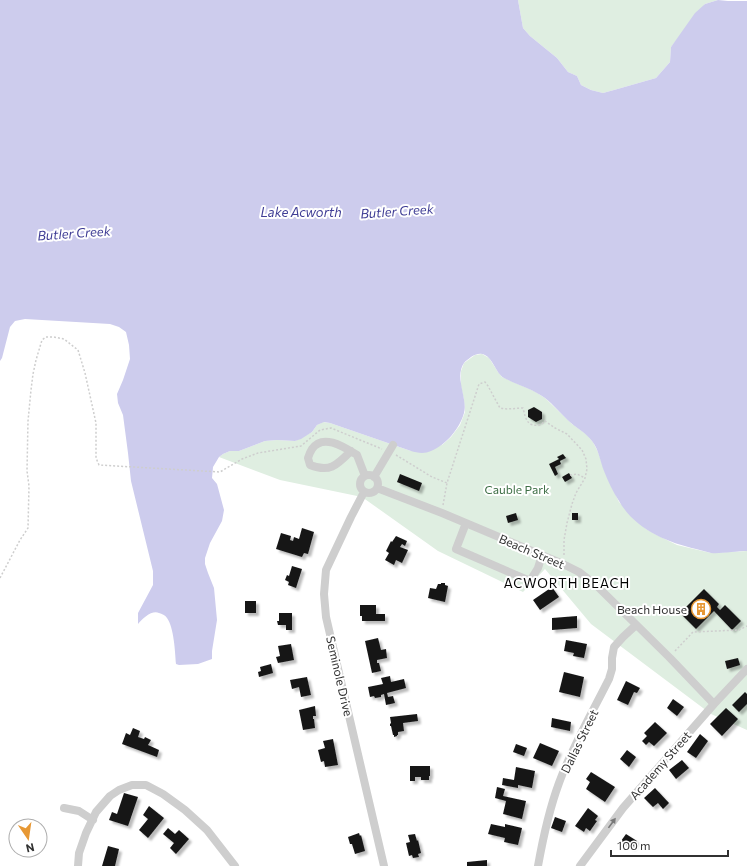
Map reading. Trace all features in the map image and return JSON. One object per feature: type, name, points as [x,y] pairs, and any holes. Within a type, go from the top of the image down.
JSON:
[{"type":"street","points":[[350,451],[341,461],[329,468],[318,468],[310,465],[308,458],[312,449],[320,442],[330,442],[357,454],[365,476]]},
{"type":"street","points":[[374,477],[393,445]]},
{"type":"street","points":[[365,476],[374,477],[378,482],[377,488],[370,494],[364,492],[360,488],[361,480],[365,476]]},
{"type":"street","name":"Beach Street","points":[[377,488],[442,513],[579,572],[597,586],[714,704]]},
{"type":"street","name":"Seminole Drive","points":[[364,492],[326,570],[324,594],[326,617],[384,866]]},
{"type":"street","points":[[466,523],[456,549],[530,581],[538,568],[542,555]]},
{"type":"street","name":"Dallas Street","points":[[538,866],[548,815],[559,783],[577,742],[609,679],[612,669],[614,648],[636,625]]},
{"type":"street","name":"Academy Street","points":[[580,866],[623,808],[714,704],[747,669]]},
{"type":"street","points":[[78,866],[79,853],[96,812],[110,796],[118,790],[132,785],[146,785],[163,794],[185,810],[207,830],[235,866]]},
{"type":"street","points":[[64,808],[79,811],[93,820]]},
{"type":"path","points":[[0,578],[28,528],[28,421],[36,360],[42,340],[46,337],[64,339],[78,350],[94,411],[96,423],[96,458],[99,464],[220,472]]},
{"type":"path","points":[[442,513],[447,483],[479,384],[485,382],[500,408],[508,410],[523,408],[526,420],[530,424],[536,426],[541,425],[545,421],[567,434],[582,450],[586,459],[585,478],[574,499],[567,522],[564,540],[563,564]]},
{"type":"path","points":[[570,475],[577,474],[585,478]]},
{"type":"path","points":[[670,658],[676,649],[693,632],[739,630],[747,626]]},
{"type":"green space","points":[[518,0],[718,0],[705,4],[671,47],[670,62],[656,78],[603,93],[591,90],[581,85],[577,76],[568,72],[557,58],[530,36],[523,28]]},
{"type":"green space","name":"Cauble Park","points":[[482,354],[489,358],[502,377],[534,391],[545,398],[572,424],[586,434],[593,442],[598,452],[605,472],[619,502],[646,529],[677,545],[711,553],[747,551],[747,730],[711,714],[591,624],[545,569],[523,592],[438,551],[362,497],[280,480],[219,457],[230,451],[239,451],[265,441],[295,441],[312,432],[317,425],[323,422],[330,423],[411,451],[442,445],[451,437],[460,425],[465,412],[461,386],[461,371],[464,363],[475,355]]},
{"type":"water","name":"Lake Acworth","points":[[0,0],[518,0],[523,28],[530,36],[557,58],[568,72],[577,76],[581,85],[591,90],[603,93],[656,78],[670,62],[671,47],[695,13],[705,4],[718,0],[747,1],[747,551],[709,553],[663,538],[642,527],[626,511],[617,498],[606,475],[596,448],[590,438],[571,423],[545,398],[504,378],[486,355],[478,354],[472,356],[465,362],[461,369],[460,375],[465,407],[462,419],[456,430],[442,445],[429,452],[413,452],[324,422],[317,425],[312,432],[295,441],[265,441],[239,451],[230,451],[219,457],[213,467],[212,478],[217,484],[224,510],[222,521],[210,543],[205,558],[205,564],[214,588],[217,620],[212,659],[198,664],[176,664],[173,634],[166,617],[156,612],[145,617],[138,624],[138,613],[153,585],[153,571],[131,481],[123,415],[118,403],[117,394],[130,359],[126,332],[119,327],[110,324],[25,319],[15,321],[10,327],[0,361]]},
{"type":"building","points":[[534,407],[542,412],[542,419],[536,422],[528,417],[528,410]]},
{"type":"building","points":[[563,454],[566,458],[560,461],[561,464],[555,467],[558,474],[555,476],[549,464],[559,459],[557,457]]},
{"type":"building","points":[[569,473],[572,478],[565,482],[562,477]]},
{"type":"building","points":[[400,474],[422,483],[419,491],[397,482]]},
{"type":"building","points":[[516,513],[518,520],[508,523],[506,516]]},
{"type":"building","points":[[572,513],[578,513],[578,520],[572,520]]},
{"type":"building","points":[[302,528],[314,532],[308,554],[304,553],[302,557],[276,549],[281,533],[291,536],[290,540],[293,541],[294,537],[299,539]]},
{"type":"building","points":[[396,536],[407,541],[405,546],[402,544],[400,547],[408,550],[402,563],[396,560],[394,565],[385,560],[389,553],[386,551],[391,541],[392,542]]},
{"type":"building","points":[[292,566],[302,569],[296,588],[288,585],[289,582],[285,580],[287,575],[289,576]]},
{"type":"building","points":[[445,583],[445,585],[448,586],[445,602],[428,598],[430,588],[436,589],[438,584]]},
{"type":"building","points":[[552,587],[559,597],[540,610],[533,600]]},
{"type":"building","name":"Beach House","points":[[704,589],[719,604],[717,607],[720,610],[725,605],[741,621],[732,630],[714,611],[696,629],[680,613]]},
{"type":"building","points":[[245,601],[256,601],[256,613],[245,613]]},
{"type":"building","points":[[360,605],[376,605],[376,614],[385,614],[385,621],[362,621],[362,616],[360,616]]},
{"type":"building","points":[[279,613],[292,613],[292,630],[286,630],[286,625],[278,625],[277,621],[279,621]]},
{"type":"building","points":[[577,616],[577,628],[552,630],[552,618]]},
{"type":"building","points":[[378,638],[381,650],[386,649],[387,658],[377,660],[381,671],[372,673],[365,641]]},
{"type":"building","points":[[566,640],[587,644],[584,658],[573,656],[574,653],[564,651]]},
{"type":"building","points":[[291,644],[294,660],[278,663],[276,657],[280,656],[278,646]]},
{"type":"building","points":[[738,658],[740,665],[727,669],[725,661]]},
{"type":"building","points":[[271,664],[273,673],[259,677],[258,672],[261,671],[260,667]]},
{"type":"building","points":[[564,672],[584,677],[580,697],[559,692]]},
{"type":"building","points":[[390,676],[391,682],[404,679],[406,688],[387,693],[388,697],[393,696],[395,703],[386,705],[384,694],[381,695],[381,697],[370,697],[368,687],[383,684],[381,678]]},
{"type":"building","points":[[307,677],[311,695],[301,697],[299,687],[292,689],[290,680]]},
{"type":"building","points":[[626,681],[640,688],[637,693],[634,692],[628,705],[617,700]]},
{"type":"building","points":[[745,692],[747,694],[747,704],[739,712],[732,705]]},
{"type":"building","points":[[673,699],[684,707],[677,716],[667,708]]},
{"type":"building","points":[[315,706],[316,716],[313,716],[313,719],[315,728],[303,730],[299,710]]},
{"type":"building","points":[[726,708],[738,719],[722,736],[710,724]]},
{"type":"building","points":[[417,714],[418,721],[403,723],[404,731],[398,732],[398,735],[394,737],[390,726],[390,717]]},
{"type":"building","points":[[552,718],[571,722],[570,731],[551,727]]},
{"type":"building","points":[[655,722],[667,733],[654,746],[649,742],[646,745],[642,741],[647,736],[644,733]]},
{"type":"building","points":[[133,728],[140,731],[138,737],[144,739],[145,737],[151,740],[148,745],[159,750],[157,757],[122,744],[126,733],[130,735]]},
{"type":"building","points":[[700,734],[708,741],[696,758],[687,752]]},
{"type":"building","points":[[333,739],[338,765],[325,767],[324,761],[321,762],[318,750],[325,748],[323,741]]},
{"type":"building","points":[[540,743],[559,751],[552,766],[533,758]]},
{"type":"building","points":[[516,744],[527,748],[524,756],[513,752]]},
{"type":"building","points":[[627,750],[636,757],[629,767],[620,759]]},
{"type":"building","points":[[682,760],[689,768],[676,779],[669,770]]},
{"type":"building","points":[[410,766],[430,766],[429,780],[421,780],[421,777],[415,777],[415,781],[410,781]]},
{"type":"building","points":[[516,767],[535,771],[532,788],[518,785],[518,788],[502,785],[503,778],[514,780]]},
{"type":"building","points":[[591,772],[615,787],[605,802],[586,789],[590,782],[586,779]]},
{"type":"building","points":[[497,787],[505,789],[503,796],[526,801],[522,819],[503,814],[506,801],[495,798]]},
{"type":"building","points":[[655,788],[669,803],[663,809],[658,803],[653,807],[644,798]]},
{"type":"building","points":[[124,793],[138,797],[128,826],[109,820],[112,812],[117,814]]},
{"type":"building","points":[[149,806],[164,818],[148,838],[139,830],[148,819],[143,815]]},
{"type":"building","points":[[588,808],[598,816],[595,820],[597,821],[590,831],[586,828],[584,832],[575,826]]},
{"type":"building","points":[[555,817],[566,821],[562,832],[551,828]]},
{"type":"building","points":[[491,824],[505,827],[505,824],[522,828],[518,845],[504,842],[505,838],[488,834]]},
{"type":"building","points":[[168,828],[175,834],[179,830],[189,839],[176,854],[170,848],[174,843],[163,834]]},
{"type":"building","points":[[359,833],[360,836],[361,835],[365,851],[355,854],[348,837]]},
{"type":"building","points":[[415,834],[421,853],[418,854],[419,857],[413,858],[412,855],[409,856],[406,843],[410,842],[408,835]]},
{"type":"building","points":[[626,834],[637,841],[632,848],[621,841]]},
{"type":"building","points":[[108,846],[119,849],[115,866],[102,866]]},
{"type":"building","points":[[487,860],[487,866],[467,866],[467,862]]},
{"type":"place","name":"Beach House","points":[[701,609]]},
{"type":"district","name":"ACWORTH BEACH","points":[[567,583]]},
{"type":"water label","name":"Butler Creek","points":[[397,211]]},
{"type":"water label","name":"Butler Creek","points":[[74,233]]}]
